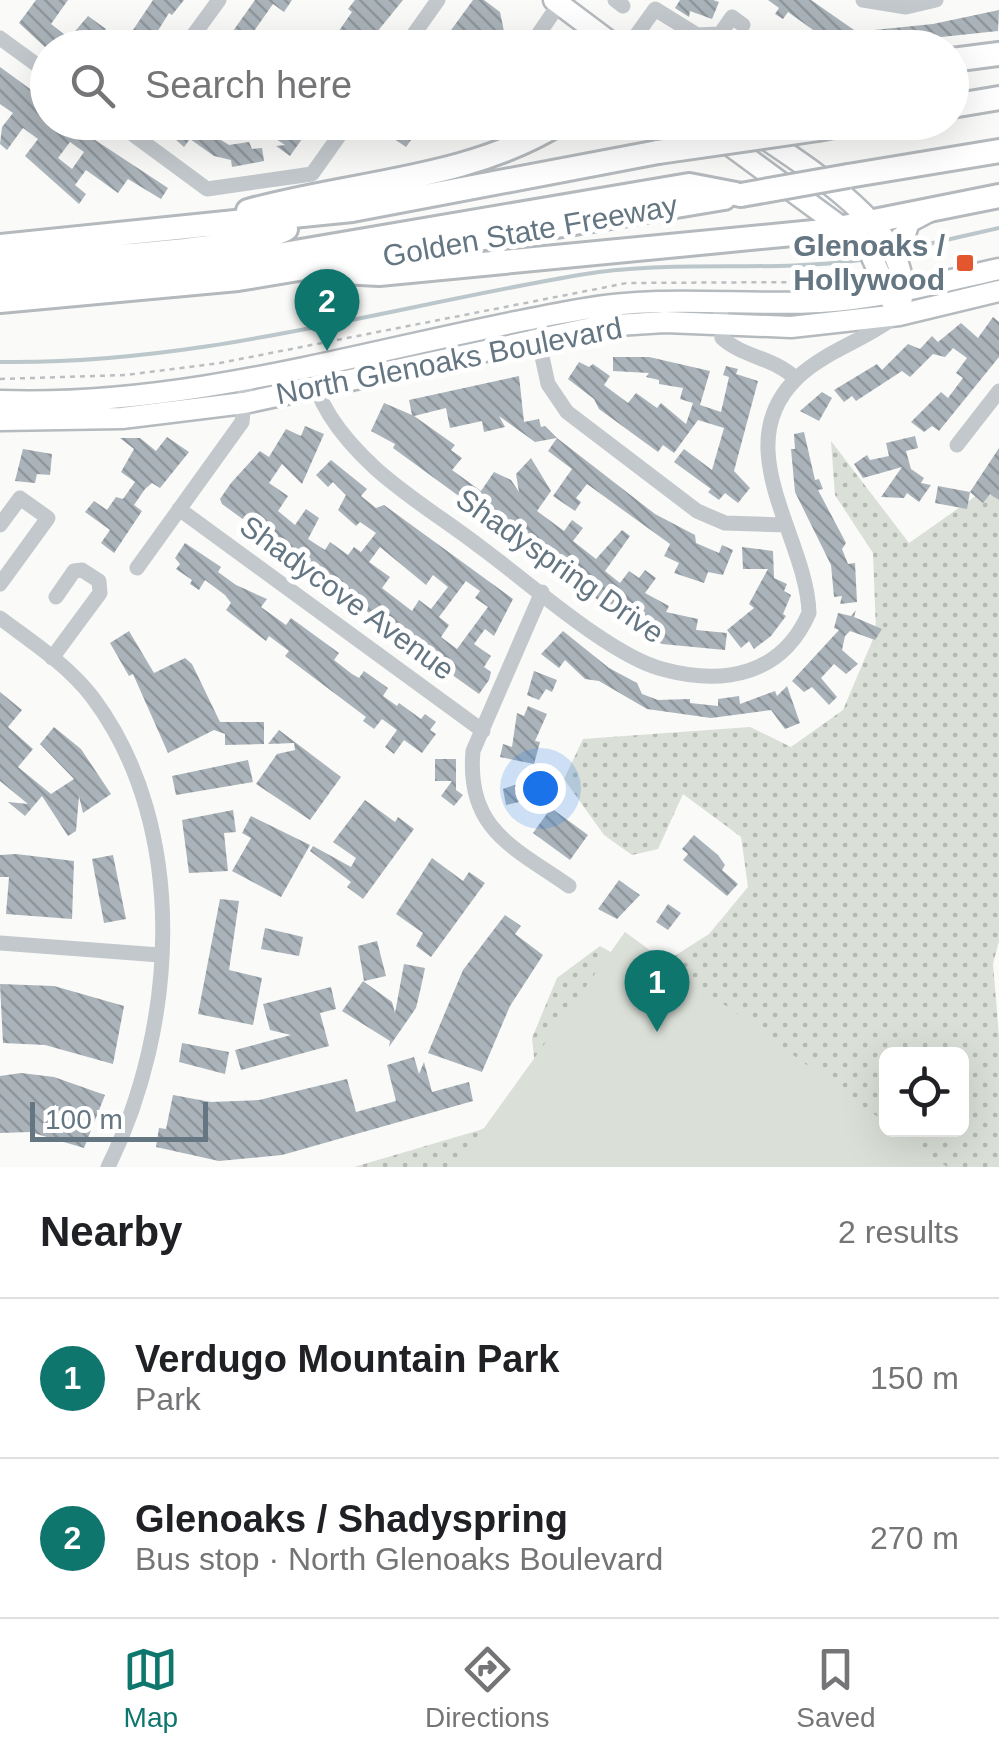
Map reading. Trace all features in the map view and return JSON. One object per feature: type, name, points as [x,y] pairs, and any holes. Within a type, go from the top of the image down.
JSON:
[{"type":"highway","points":[[969,58],[999,54]]},
{"type":"highway","points":[[969,103],[999,98]]},
{"type":"highway","points":[[174,232],[299,197],[462,164],[530,140]]},
{"type":"highway","name":"Golden State Freeway","points":[[0,246],[174,232],[299,216],[738,140]]},
{"type":"highway","name":"Golden State Freeway","points":[[0,301],[293,270],[677,197],[741,195],[999,151]]},
{"type":"highway","points":[[293,270],[379,274],[842,228],[999,196]]},
{"type":"highway","points":[[0,284],[242,261],[677,197]]},
{"type":"highway","points":[[0,263],[247,240],[282,232],[299,216]]},
{"type":"main road","points":[[556,2],[596,30]]},
{"type":"main road","points":[[726,140],[867,246],[896,291]]},
{"type":"main road","points":[[766,140],[852,203],[897,259]]},
{"type":"main road","points":[[898,314],[897,259],[909,222],[935,209]]},
{"type":"main road","points":[[822,302],[862,282],[867,246]]},
{"type":"main road","name":"North Glenoaks Boulevard","points":[[720,314],[896,291],[999,269]]},
{"type":"main road","name":"North Glenoaks Boulevard","points":[[0,420],[122,418],[244,402],[312,378],[536,329],[612,306],[720,314],[791,327],[898,314],[999,291]]},
{"type":"main road","name":"North Glenoaks Boulevard","points":[[0,401],[92,400],[246,380],[312,378]]},
{"type":"street","points":[[197,30],[219,0]]},
{"type":"street","points":[[417,30],[438,0]]},
{"type":"street","points":[[864,0],[906,7],[936,0]]},
{"type":"street","points":[[537,30],[556,2]]},
{"type":"street","points":[[640,30],[655,9],[679,30]]},
{"type":"street","points":[[723,30],[732,17],[744,25]]},
{"type":"street","points":[[0,38],[30,60]]},
{"type":"street","points":[[143,140],[207,189],[312,174],[337,140]]},
{"type":"street","points":[[720,314],[722,338],[731,347],[766,358],[796,379],[898,314]]},
{"type":"street","points":[[536,329],[548,384],[566,412],[696,511],[725,523],[786,525]]},
{"type":"street","name":"Shadyspring Drive","points":[[312,378],[329,415],[376,469],[616,646],[661,669],[727,674],[759,670],[783,655],[810,613],[809,585],[770,481],[767,453],[775,414],[796,379]]},
{"type":"street","points":[[137,568],[242,422],[246,380]]},
{"type":"street","points":[[957,445],[999,390]]},
{"type":"street","points":[[0,526],[20,498],[48,518],[0,584]]},
{"type":"street","name":"Shadycove Avenue","points":[[179,509],[483,731]]},
{"type":"street","points":[[52,658],[100,593],[99,581],[82,570],[74,571],[56,597]]},
{"type":"street","points":[[542,592],[474,752],[471,775],[485,823],[506,843],[570,886]]},
{"type":"street","points":[[0,618],[52,658],[93,698],[128,755],[159,864],[160,955],[150,1044],[138,1094],[108,1167]]},
{"type":"street","points":[[0,943],[160,955]]},
{"type":"shaded area","points":[[831,441],[909,543],[976,496],[999,494],[999,941],[993,964],[999,1036],[999,1167],[354,1167],[480,1130],[539,1103],[532,1038],[557,978],[600,946],[648,973],[709,934],[748,887],[741,837],[683,794],[658,849],[632,855],[604,835],[564,779],[583,739],[750,727],[791,747],[843,710],[876,632],[873,553],[835,495]]},
{"type":"shaded area","points":[[625,932],[879,1118],[879,1137],[905,1137],[947,1167],[456,1167]]},
{"type":"building","points":[[36,0],[68,0],[51,24],[59,30],[30,30],[30,33],[19,23]]},
{"type":"building","points":[[153,0],[184,0],[158,30],[133,30]]},
{"type":"building","points":[[255,0],[292,0],[284,12],[273,4],[255,30],[234,30]]},
{"type":"building","points":[[355,0],[403,0],[379,30],[340,30],[352,12],[348,9]]},
{"type":"building","points":[[473,0],[484,0],[500,12],[504,30],[451,30]]},
{"type":"building","points":[[680,0],[719,2],[712,19],[690,11],[689,17],[675,8]]},
{"type":"building","points":[[768,0],[811,0],[854,30],[813,30],[788,12],[783,19],[775,14],[779,8]]},
{"type":"building","points":[[999,10],[998,31],[969,34],[969,30],[874,30],[933,24]]},
{"type":"building","points":[[88,16],[106,29],[105,30],[76,30]]},
{"type":"building","points":[[0,67],[30,89],[30,133],[23,128],[7,150],[0,144],[2,127],[13,113],[0,104]]},
{"type":"building","points":[[37,140],[95,140],[168,188],[161,199],[128,179],[118,193],[86,170],[75,185],[86,194],[79,204],[25,156]],"holes":[[[70,142],[84,152],[72,169],[58,158]]]},
{"type":"building","points":[[191,140],[221,140],[229,145],[249,142],[252,149],[262,148],[264,161],[232,167],[231,160],[214,156]]},
{"type":"building","points":[[278,140],[301,140],[290,156],[276,146],[285,145]]},
{"type":"building","points":[[993,317],[999,322],[999,357],[939,431],[932,426],[924,432],[911,422],[941,392],[948,398],[963,378],[956,373],[967,358],[953,348],[945,357],[933,354],[910,377],[902,371],[856,401],[852,396],[844,402],[834,390],[877,364],[882,370],[908,344],[920,349],[932,336],[938,342],[961,323],[978,338]]},
{"type":"building","points":[[613,357],[649,357],[710,371],[700,405],[721,412],[729,377],[723,375],[726,366],[758,381],[734,471],[750,488],[738,503],[725,493],[719,500],[708,492],[711,489],[674,462],[684,449],[712,470],[724,428],[698,420],[674,453],[663,445],[658,452],[599,409],[594,399],[568,379],[579,362],[589,367],[593,364],[610,376],[604,385],[628,403],[636,393],[657,408],[661,403],[686,424],[693,403],[680,399],[683,388],[659,384],[659,380],[646,377],[649,373],[613,371]]},
{"type":"building","points":[[519,376],[524,422],[539,419],[541,427],[545,426],[557,438],[535,442],[499,416],[505,427],[484,432],[482,421],[450,428],[446,408],[414,416],[455,445],[451,450],[462,458],[452,470],[481,491],[494,472],[511,480],[519,492],[516,474],[531,458],[551,491],[537,511],[564,531],[572,520],[583,528],[573,541],[596,559],[622,530],[630,536],[605,571],[620,583],[629,571],[639,578],[645,570],[656,578],[645,593],[669,606],[666,612],[698,619],[696,630],[727,633],[725,650],[662,644],[639,632],[554,566],[560,559],[541,544],[535,541],[530,548],[393,448],[395,444],[371,431],[384,403],[412,415],[409,400]]},
{"type":"building","points":[[822,392],[832,398],[819,421],[800,411]]},
{"type":"building","points":[[305,426],[324,434],[302,484],[282,464],[269,483],[288,496],[278,511],[295,525],[306,509],[319,518],[308,539],[325,550],[330,542],[348,555],[354,547],[361,552],[376,533],[360,522],[356,526],[338,510],[346,495],[333,482],[328,487],[316,475],[331,460],[367,489],[361,496],[376,508],[384,505],[513,599],[494,636],[485,629],[474,644],[491,656],[484,667],[491,672],[489,680],[479,694],[385,627],[362,607],[365,602],[348,590],[342,597],[319,579],[321,576],[222,504],[220,499],[231,483],[260,451],[269,457],[286,429],[301,436]],"holes":[[[380,547],[426,585],[433,575],[448,587],[431,609],[419,600],[412,611],[382,588],[390,577],[369,562]],[[466,581],[480,591],[475,598],[488,607],[457,649],[441,637],[449,625],[439,617]]]},
{"type":"building","points":[[804,432],[815,480],[819,479],[823,489],[818,490],[846,543],[842,549],[848,564],[855,563],[857,602],[840,604],[842,596],[834,597],[831,565],[795,492],[791,449],[795,449],[794,434]]},
{"type":"building","points":[[915,436],[918,448],[906,451],[911,469],[924,478],[921,483],[931,485],[919,502],[907,493],[904,498],[881,497],[902,467],[863,478],[854,464],[867,455],[870,460],[889,456],[886,443]]},
{"type":"building","points":[[167,437],[189,452],[160,488],[152,483],[145,489],[134,505],[142,511],[114,553],[101,543],[110,530],[85,512],[94,501],[107,510],[116,497],[123,499],[135,482],[121,472],[134,449],[120,438],[140,438],[156,451]]},
{"type":"building","points":[[557,438],[655,514],[695,535],[696,543],[719,553],[722,545],[733,550],[723,575],[708,572],[704,583],[674,573],[679,563],[664,556],[670,544],[587,484],[576,498],[581,502],[575,511],[553,496],[572,469],[548,451]]},
{"type":"building","points":[[999,448],[999,500],[990,494],[983,503],[970,492]]},
{"type":"building","points":[[23,449],[52,454],[50,475],[37,474],[35,483],[15,481]]},
{"type":"building","points":[[938,486],[970,492],[967,509],[935,503]]},
{"type":"building","points":[[185,543],[221,567],[218,572],[236,585],[267,599],[261,607],[286,625],[291,618],[339,653],[334,660],[352,674],[359,678],[364,671],[388,688],[383,696],[397,706],[399,703],[421,719],[425,714],[436,722],[430,730],[436,734],[422,753],[404,740],[394,754],[385,747],[397,730],[382,719],[374,729],[363,721],[366,717],[285,656],[289,651],[269,636],[266,641],[226,610],[231,603],[225,595],[205,580],[199,590],[190,584],[192,580],[176,569],[180,564],[175,558]]},
{"type":"building","points":[[742,547],[773,551],[774,578],[787,584],[784,591],[791,595],[783,614],[786,616],[771,636],[754,649],[749,641],[741,648],[727,630],[754,608],[749,604],[768,569],[743,569]]},
{"type":"building","points":[[856,610],[854,617],[882,629],[875,640],[850,631],[845,636],[842,650],[858,664],[846,674],[834,664],[821,678],[837,697],[829,705],[812,687],[804,692],[792,681],[839,630],[834,628],[838,613],[851,616]]},
{"type":"building","points":[[129,631],[154,673],[185,658],[192,664],[220,722],[264,722],[264,744],[225,745],[225,734],[214,730],[168,753],[133,674],[129,676],[110,643]]},
{"type":"building","points":[[563,631],[609,668],[637,683],[642,694],[658,700],[690,699],[690,703],[718,706],[718,699],[739,696],[740,704],[775,691],[777,696],[787,686],[800,723],[785,729],[771,710],[711,718],[647,709],[599,681],[585,679],[565,660],[559,668],[541,654]]},
{"type":"building","points":[[534,671],[557,680],[552,692],[546,689],[539,700],[527,695]]},
{"type":"building","points":[[0,692],[22,710],[8,727],[33,749],[18,767],[51,794],[74,779],[40,744],[54,727],[81,749],[111,794],[83,813],[79,796],[76,831],[68,836],[42,796],[25,816],[8,802],[28,804],[0,781]]},
{"type":"building","points":[[528,706],[547,714],[535,741],[540,742],[534,764],[500,757],[503,744],[512,747],[517,713],[524,716]]},
{"type":"building","points":[[279,730],[341,777],[310,820],[256,784],[277,754],[295,750],[294,743],[268,744]]},
{"type":"building","points":[[435,759],[456,759],[456,790],[463,795],[454,806],[441,796],[452,781],[435,781]]},
{"type":"building","points":[[248,760],[253,782],[176,795],[172,776]]},
{"type":"building","points":[[537,777],[540,789],[529,792],[537,798],[506,805],[503,789]]},
{"type":"building","points":[[365,800],[395,822],[398,817],[414,829],[363,899],[347,887],[351,882],[310,851],[313,846],[351,867],[356,858],[333,842]]},
{"type":"building","points":[[551,808],[588,835],[570,860],[533,833]]},
{"type":"building","points":[[233,810],[236,832],[224,833],[228,871],[189,873],[182,820]]},
{"type":"building","points":[[251,816],[310,845],[281,897],[232,871],[251,838],[242,833]]},
{"type":"building","points":[[694,835],[718,855],[725,865],[722,870],[738,884],[727,896],[683,860],[688,854],[682,849]]},
{"type":"building","points":[[0,855],[74,861],[72,919],[6,914],[9,877],[0,877]]},
{"type":"building","points":[[113,855],[126,919],[104,923],[92,859]]},
{"type":"building","points":[[432,858],[463,881],[469,872],[485,883],[431,957],[416,946],[423,933],[396,914]]},
{"type":"building","points":[[619,880],[640,895],[617,919],[598,909]]},
{"type":"building","points":[[220,899],[239,901],[229,970],[262,978],[253,1025],[198,1014]]},
{"type":"building","points":[[668,904],[681,913],[668,930],[656,922]]},
{"type":"building","points":[[505,915],[521,926],[515,934],[543,955],[510,1006],[482,1072],[428,1053],[463,970]]},
{"type":"building","points":[[265,928],[303,937],[299,956],[261,949]]},
{"type":"building","points":[[377,941],[386,976],[364,981],[358,946]]},
{"type":"building","points":[[404,964],[425,968],[416,1008],[389,1047],[390,1041],[342,1011],[363,981],[392,1002],[395,1013]]},
{"type":"building","points":[[0,984],[54,986],[124,1006],[113,1064],[45,1045],[3,1043]]},
{"type":"building","points":[[331,987],[336,1009],[320,1013],[329,1046],[241,1070],[235,1050],[291,1035],[270,1030],[263,1004]]},
{"type":"building","points":[[182,1043],[229,1052],[225,1074],[179,1062]]},
{"type":"building","points":[[414,1057],[419,1074],[424,1062],[432,1092],[469,1082],[473,1101],[282,1155],[219,1161],[156,1147],[159,1128],[166,1129],[173,1095],[211,1102],[259,1100],[347,1079],[356,1112],[396,1101],[387,1065]]},
{"type":"building","points":[[21,1073],[54,1077],[105,1095],[84,1148],[30,1132],[0,1133],[0,1076]]},
{"type":"waterway","points":[[911,248],[999,228]]},
{"type":"waterway","points":[[0,362],[74,360],[219,344],[614,270],[790,266],[860,260]]},
{"type":"place","name":"Glenoaks / Hollywood","points":[[965,263]]},
{"type":"place","name":"Glenoaks / Shadyspring","points":[[327,351]]},
{"type":"place","name":"Verdugo Mountain Park","points":[[657,1032]]}]
